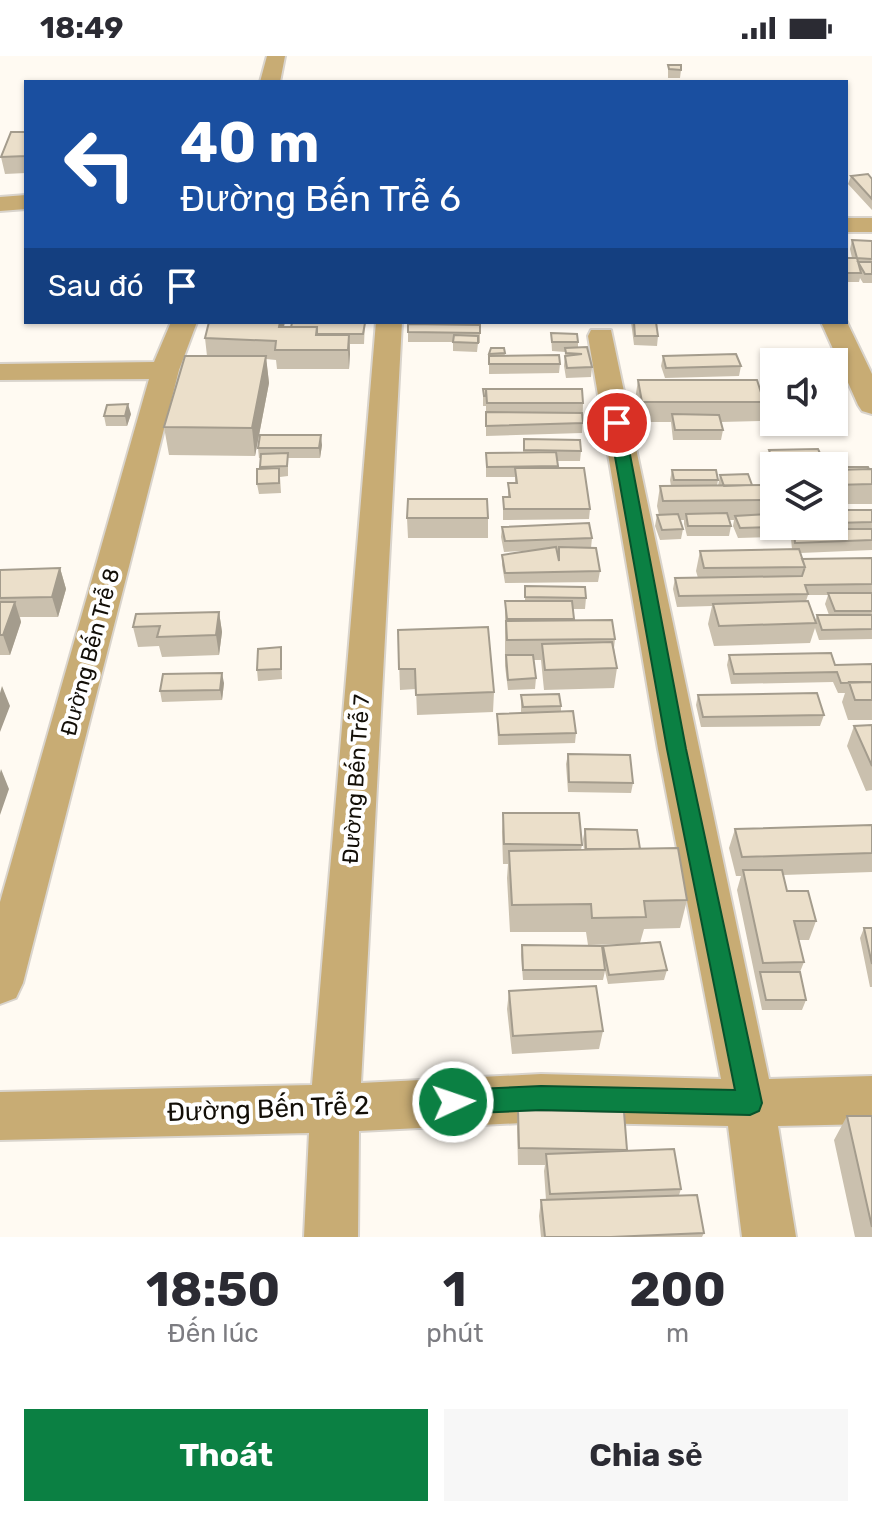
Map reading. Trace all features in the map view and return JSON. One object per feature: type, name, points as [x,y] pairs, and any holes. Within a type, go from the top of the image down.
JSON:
[{"type":"street","points":[[270,80],[276,56]]},
{"type":"street","points":[[0,204],[24,202]]},
{"type":"street","points":[[848,225],[872,225]]},
{"type":"street","name":"Đường Bến Trễ 8","points":[[0,983],[165,370],[183,324]]},
{"type":"street","name":"Đường Bến Trễ 7","points":[[331,1237],[335,1108],[389,324]]},
{"type":"street","points":[[835,324],[872,405]]},
{"type":"street","points":[[601,336],[677,749],[750,1103],[769,1237]]},
{"type":"street","points":[[0,372],[165,370]]},
{"type":"street","name":"Đường Bến Trễ 2","points":[[0,1116],[335,1108],[541,1098],[750,1103],[872,1100]]},
{"type":"building","points":[[668,65],[681,65],[681,70],[669,69]]},
{"type":"building","points":[[11,132],[24,132],[24,156],[1,157]]},
{"type":"building","points":[[868,174],[872,179],[872,199],[851,176]]},
{"type":"building","points":[[852,240],[872,241],[872,259],[857,258]]},
{"type":"building","points":[[848,258],[857,258],[861,273],[848,273]]},
{"type":"building","points":[[858,262],[872,262],[872,274],[865,274]]},
{"type":"building","points":[[208,324],[280,324],[279,327],[317,327],[316,335],[349,335],[348,350],[275,350],[276,341],[205,338]]},
{"type":"building","points":[[292,324],[365,324],[363,334],[317,334],[317,327],[291,327]]},
{"type":"building","points":[[408,324],[480,325],[480,333],[408,332]]},
{"type":"building","points":[[634,324],[656,324],[658,336],[635,336]]},
{"type":"building","points":[[551,333],[577,334],[578,342],[552,342]]},
{"type":"building","points":[[454,335],[478,336],[478,343],[453,342]]},
{"type":"building","points":[[587,347],[592,367],[567,368],[565,356],[582,354],[566,353],[565,348]]},
{"type":"building","points":[[491,348],[504,348],[505,353],[489,354]]},
{"type":"building","points":[[736,354],[741,366],[666,368],[663,356]]},
{"type":"building","points":[[559,355],[560,364],[489,364],[489,356]]},
{"type":"building","points":[[185,356],[266,356],[252,428],[164,427]]},
{"type":"building","points":[[638,380],[757,380],[760,389],[760,402],[642,402]]},
{"type":"building","points":[[486,389],[582,389],[583,403],[487,403]]},
{"type":"building","points":[[128,404],[125,416],[104,416],[107,405]]},
{"type":"building","points":[[486,412],[582,413],[583,423],[486,426]]},
{"type":"building","points":[[672,414],[719,415],[723,430],[675,430]]},
{"type":"building","points":[[260,435],[321,435],[319,448],[258,448]]},
{"type":"building","points":[[524,439],[580,440],[581,451],[524,450]]},
{"type":"building","points":[[818,449],[819,452],[770,452]]},
{"type":"building","points":[[556,452],[558,466],[487,467],[486,453]]},
{"type":"building","points":[[288,453],[287,466],[260,467],[261,454]]},
{"type":"building","points":[[848,467],[868,467],[848,470]]},
{"type":"building","points":[[279,468],[279,483],[257,484],[257,469]]},
{"type":"building","points":[[515,468],[584,468],[590,509],[504,509],[503,497],[510,497],[508,483],[517,483]]},
{"type":"building","points":[[872,469],[872,484],[848,485],[848,470]]},
{"type":"building","points":[[672,470],[716,470],[718,480],[674,480]]},
{"type":"building","points":[[748,474],[752,485],[724,486],[720,475]]},
{"type":"building","points":[[760,485],[760,500],[663,501],[660,486]]},
{"type":"building","points":[[408,499],[487,499],[488,518],[407,518]]},
{"type":"building","points":[[848,510],[872,510],[872,522],[848,523]]},
{"type":"building","points":[[727,513],[731,526],[688,526],[686,514]]},
{"type":"building","points":[[678,514],[683,529],[662,530],[657,515]]},
{"type":"building","points":[[760,514],[760,527],[740,528],[735,516]]},
{"type":"building","points":[[589,523],[592,538],[505,541],[502,527]]},
{"type":"building","points":[[848,529],[872,529],[872,540],[795,543],[795,540],[848,540]]},
{"type":"building","points":[[556,547],[559,561],[559,547],[596,548],[600,571],[505,573],[502,555]]},
{"type":"building","points":[[799,549],[805,567],[704,568],[700,551]]},
{"type":"building","points":[[872,558],[872,584],[805,585],[808,594],[679,596],[675,578],[802,576],[805,567],[802,559]]},
{"type":"building","points":[[60,568],[52,597],[0,598],[0,570]]},
{"type":"building","points":[[525,586],[585,587],[586,598],[525,597]]},
{"type":"building","points":[[828,593],[872,593],[872,611],[835,611]]},
{"type":"building","points":[[505,601],[572,601],[574,619],[507,619]]},
{"type":"building","points":[[808,601],[816,623],[719,626],[713,604]]},
{"type":"building","points":[[0,602],[15,602],[3,635],[0,635]]},
{"type":"building","points":[[219,612],[216,635],[157,637],[160,626],[133,627],[136,614]]},
{"type":"building","points":[[817,615],[872,615],[872,629],[822,630]]},
{"type":"building","points":[[612,620],[615,639],[507,640],[506,621]]},
{"type":"building","points":[[488,627],[494,692],[416,695],[415,669],[399,669],[398,630]]},
{"type":"building","points":[[612,642],[617,668],[545,670],[542,644]]},
{"type":"building","points":[[281,647],[281,669],[257,670],[258,649]]},
{"type":"building","points":[[831,653],[835,665],[872,664],[872,682],[841,683],[837,672],[734,674],[729,655]]},
{"type":"building","points":[[506,655],[533,655],[536,678],[508,680]]},
{"type":"building","points":[[222,673],[220,690],[160,691],[163,674]]},
{"type":"building","points":[[849,682],[872,682],[872,700],[855,700]]},
{"type":"building","points":[[817,693],[824,715],[703,717],[698,695]]},
{"type":"building","points":[[559,694],[561,706],[523,707],[521,695]]},
{"type":"building","points":[[573,711],[576,733],[499,735],[497,714]]},
{"type":"building","points":[[872,725],[872,766],[854,726]]},
{"type":"building","points":[[568,754],[630,755],[633,783],[569,782]]},
{"type":"building","points":[[503,813],[579,813],[582,845],[504,844]]},
{"type":"building","points":[[872,825],[872,853],[742,857],[735,829]]},
{"type":"building","points":[[585,829],[637,830],[640,849],[586,849]]},
{"type":"building","points":[[678,848],[687,900],[644,901],[646,917],[592,918],[591,904],[512,905],[509,851]]},
{"type":"building","points":[[743,870],[782,870],[787,891],[808,891],[816,921],[794,921],[804,962],[763,963]]},
{"type":"building","points":[[864,928],[872,928],[872,964]]},
{"type":"building","points":[[660,942],[667,970],[609,975],[603,946]]},
{"type":"building","points":[[522,945],[602,946],[605,970],[523,970]]},
{"type":"building","points":[[760,972],[800,972],[806,1000],[766,1000]]},
{"type":"building","points":[[596,986],[603,1031],[513,1036],[509,991]]},
{"type":"building","points":[[518,1110],[624,1112],[627,1150],[519,1148]]},
{"type":"building","points":[[847,1116],[872,1116],[872,1227]]},
{"type":"building","points":[[674,1149],[681,1189],[550,1194],[546,1154]]},
{"type":"building","points":[[697,1195],[704,1233],[545,1237],[541,1200]]},
{"type":"route","points":[[453,1102],[541,1098],[750,1103],[677,749],[617,423]]}]
